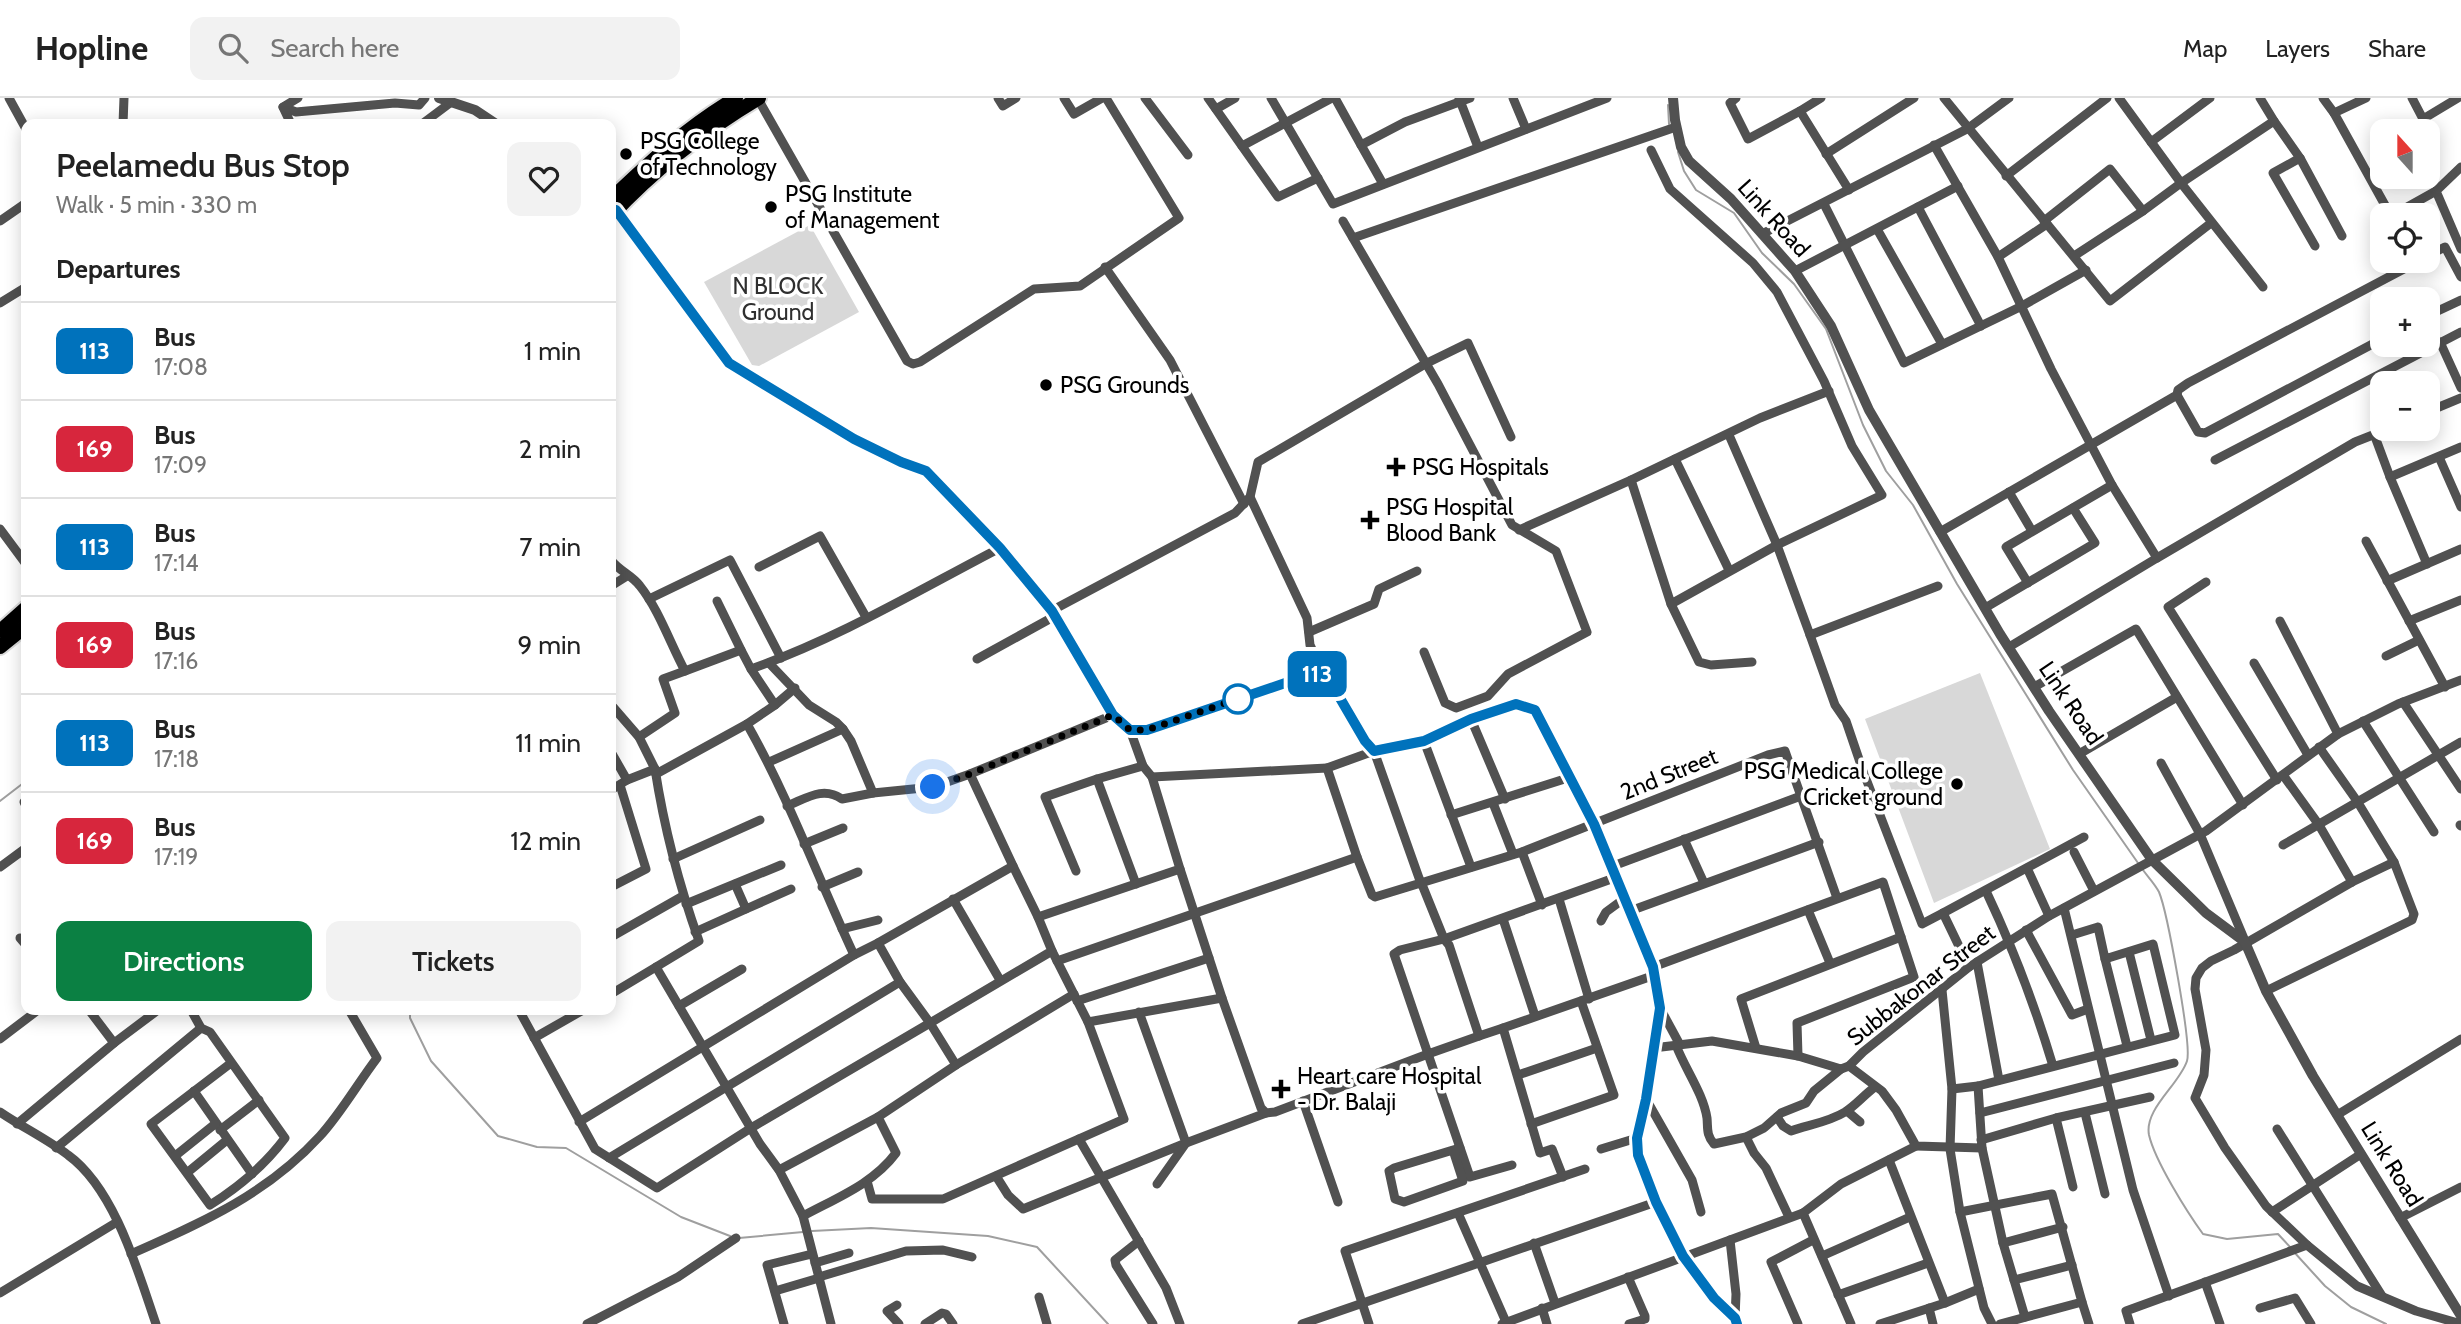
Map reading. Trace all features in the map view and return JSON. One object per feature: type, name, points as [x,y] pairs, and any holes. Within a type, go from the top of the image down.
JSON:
[{"type":"main road","points":[[616,205],[670,142],[711,112],[736,98]]},
{"type":"main road","points":[[616,205],[678,151],[719,121],[759,98]]},
{"type":"main road","points":[[0,631],[21,612]]},
{"type":"main road","points":[[0,647],[21,630]]},
{"type":"street","points":[[9,98],[21,120]]},
{"type":"street","points":[[123,119],[124,98]]},
{"type":"street","points":[[283,107],[298,98]]},
{"type":"street","points":[[283,107],[296,112],[395,103],[419,105],[425,98]]},
{"type":"street","points":[[467,98],[475,110]]},
{"type":"street","points":[[759,98],[907,361],[913,364],[1027,292],[1034,289],[1080,286],[1179,218],[1104,98],[1074,114],[1064,98]]},
{"type":"street","points":[[999,98],[1003,106],[1016,98]]},
{"type":"street","points":[[1145,98],[1188,155]]},
{"type":"street","points":[[1208,98],[1278,197],[1318,178]]},
{"type":"street","points":[[1216,109],[1235,98]]},
{"type":"street","points":[[1271,98],[1333,204],[1607,98]]},
{"type":"street","points":[[1242,146],[1333,98],[1383,184]]},
{"type":"street","points":[[1513,98],[1526,129]]},
{"type":"street","name":"Link Road","points":[[1673,98],[1673,129],[1689,161],[1731,200],[1795,271],[1831,326],[1869,410],[1985,608],[2148,862],[2206,913],[2245,942],[2266,991],[2337,1115],[2461,1316]]},
{"type":"street","points":[[1736,98],[1730,103],[1748,139],[1821,98]]},
{"type":"street","points":[[1826,154],[1914,98]]},
{"type":"street","points":[[1944,98],[2110,301],[2211,223]]},
{"type":"street","points":[[1762,234],[1967,129],[2009,98]]},
{"type":"street","points":[[2006,176],[2107,98]]},
{"type":"street","points":[[2119,98],[2211,223],[2263,287]]},
{"type":"street","points":[[2151,142],[2210,98]]},
{"type":"street","points":[[2260,98],[2300,158],[2342,236]]},
{"type":"street","points":[[2323,98],[2384,203]]},
{"type":"street","points":[[2334,113],[2366,98]]},
{"type":"street","points":[[2412,98],[2423,119],[2459,98]]},
{"type":"street","points":[[1361,145],[1405,122],[1463,99],[1478,147]]},
{"type":"street","points":[[427,119],[445,100],[475,110],[488,119]]},
{"type":"street","points":[[283,107],[289,119]]},
{"type":"street","points":[[1800,111],[1849,190]]},
{"type":"street","points":[[2074,256],[2274,121]]},
{"type":"street","points":[[1353,238],[1673,129]]},
{"type":"street","points":[[1934,145],[1998,257],[2051,369],[2112,485],[2157,558]]},
{"type":"street","points":[[1651,150],[1670,189],[1753,263],[1777,292],[1829,391],[1852,446],[1882,495],[1777,545],[1671,604]]},
{"type":"street","points":[[2300,158],[2273,173],[2315,246]]},
{"type":"street","points":[[2415,203],[2437,191],[2461,167]]},
{"type":"street","points":[[1998,257],[2110,169],[2143,211]]},
{"type":"street","points":[[1795,271],[1958,186]]},
{"type":"street","points":[[2437,191],[2461,249]]},
{"type":"street","points":[[1824,204],[1904,363],[2022,306],[2086,270]]},
{"type":"street","points":[[0,221],[21,206]]},
{"type":"street","points":[[1918,207],[1981,326]]},
{"type":"street","points":[[616,212],[729,363],[854,439],[926,471],[1000,548],[1053,613],[1113,715],[1130,730],[1143,766],[1152,778],[1222,998],[1261,1108],[1266,1113]]},
{"type":"street","points":[[1343,221],[1425,364],[1512,525],[1556,551],[1587,632],[1508,674],[1488,696],[1456,708],[1445,703],[1424,652]]},
{"type":"street","points":[[1878,229],[1942,344]]},
{"type":"street","points":[[2440,250],[2445,247],[2461,277]]},
{"type":"street","points":[[1105,267],[1170,360],[1307,618],[1310,645],[1323,673],[1374,751],[1421,882],[1444,939],[1449,945],[1479,1035]]},
{"type":"street","points":[[1940,532],[2177,396],[2179,390],[2188,383],[2396,273]]},
{"type":"street","points":[[1,299],[21,289]]},
{"type":"street","points":[[2440,310],[2461,300]]},
{"type":"street","points":[[2461,332],[2440,342],[2461,388]]},
{"type":"street","points":[[977,659],[1053,613],[1235,513],[1247,501],[1258,462],[1425,364],[1468,343],[1511,437]]},
{"type":"street","points":[[2177,396],[2198,432],[2205,433],[2370,346]]},
{"type":"street","points":[[2215,460],[2411,357]]},
{"type":"street","points":[[1519,530],[1729,435],[1760,418],[1829,391]]},
{"type":"street","points":[[2440,407],[2461,398]]},
{"type":"street","points":[[1729,435],[1777,545],[1835,705],[1846,721],[1922,924],[2084,837]]},
{"type":"street","points":[[2009,647],[2370,436]]},
{"type":"street","points":[[2377,441],[2427,564]]},
{"type":"street","points":[[2390,477],[2461,447]]},
{"type":"street","points":[[2439,457],[2461,508]]},
{"type":"street","points":[[1675,459],[1729,570]]},
{"type":"street","points":[[1631,480],[1671,604],[1699,662],[1711,665],[1752,662]]},
{"type":"street","points":[[2028,583],[2006,547],[2112,485]]},
{"type":"street","points":[[2009,492],[2032,531]]},
{"type":"street","points":[[1985,608],[2095,543],[2073,508]]},
{"type":"street","points":[[0,529],[21,557]]},
{"type":"street","points":[[759,567],[820,537],[866,617]]},
{"type":"street","points":[[2366,541],[2445,687]]},
{"type":"street","points":[[751,669],[781,658],[866,617],[1000,548]]},
{"type":"street","points":[[2387,581],[2461,549]]},
{"type":"street","points":[[649,599],[730,560],[781,658]]},
{"type":"street","points":[[616,566],[639,584],[649,599],[685,671]]},
{"type":"street","points":[[1309,632],[1374,604],[1379,589],[1417,571]]},
{"type":"street","points":[[616,583],[627,576]]},
{"type":"street","points":[[2206,582],[2168,607],[2280,778],[2319,825],[2352,882]]},
{"type":"street","points":[[1811,635],[1938,586]]},
{"type":"street","points":[[2409,621],[2461,600]]},
{"type":"street","points":[[717,601],[751,669],[775,705]]},
{"type":"street","points":[[2280,621],[2338,734]]},
{"type":"street","points":[[2034,687],[2136,629],[2243,805]]},
{"type":"street","points":[[2386,656],[2419,640]]},
{"type":"street","points":[[639,737],[675,713],[663,679],[741,650]]},
{"type":"street","points":[[769,663],[809,705],[844,729],[873,793]]},
{"type":"street","points":[[2254,663],[2308,755]]},
{"type":"street","points":[[1130,730],[1147,730],[1294,680],[1323,673]]},
{"type":"street","name":"Subbakonar Street","points":[[1653,1048],[1712,1041],[1798,1056],[1845,1068],[1973,964],[2010,940],[2200,834],[2338,734],[2403,702],[2461,680]]},
{"type":"street","points":[[616,884],[646,869],[620,784],[655,771],[747,724],[794,688]]},
{"type":"street","points":[[2079,754],[2177,696]]},
{"type":"street","points":[[2403,702],[2461,789]]},
{"type":"street","points":[[1152,778],[1327,768],[1374,751],[1424,741],[1471,719],[1516,704],[1535,710],[1571,777],[1613,866],[1654,971],[1660,1008],[1700,1100],[1711,1141],[1714,1144],[1746,1137],[1764,1128],[1781,1113],[1807,1103],[1814,1091],[1845,1068],[1882,1091],[1916,1146]]},
{"type":"street","points":[[616,709],[639,737],[655,771],[673,859],[698,941],[616,991]]},
{"type":"street","points":[[787,806],[820,793],[833,793],[842,799],[933,787],[1113,715]]},
{"type":"street","points":[[1471,719],[1506,799]]},
{"type":"street","points":[[2363,721],[2434,832]]},
{"type":"street","points":[[747,724],[769,762],[854,955]]},
{"type":"street","points":[[769,762],[844,729]]},
{"type":"street","points":[[1424,741],[1471,867]]},
{"type":"street","points":[[2283,845],[2461,742]]},
{"type":"street","points":[[2266,991],[2412,920],[2414,915],[2394,862],[2357,801],[2319,747]]},
{"type":"street","name":"2nd Street","points":[[1357,857],[1375,897],[1518,853],[1768,755],[1785,751],[1837,898]]},
{"type":"street","points":[[2161,763],[2200,834],[2245,942]]},
{"type":"street","points":[[1076,871],[1044,799],[1097,779],[1143,766]]},
{"type":"street","points":[[1056,961],[1357,857],[1327,768]]},
{"type":"street","points":[[867,1181],[872,1199],[943,1199],[1124,1119],[1088,1022],[1056,961],[970,774]]},
{"type":"street","points":[[1451,815],[1571,777]]},
{"type":"street","points":[[1097,779],[1136,884]]},
{"type":"street","points":[[1613,866],[1801,796]]},
{"type":"street","points":[[1493,803],[1542,905]]},
{"type":"street","points":[[673,859],[760,820]]},
{"type":"street","points":[[804,844],[843,828]]},
{"type":"street","points":[[1684,839],[1704,883]]},
{"type":"street","points":[[1630,911],[1819,842]]},
{"type":"street","points":[[0,867],[21,852]]},
{"type":"street","points":[[2074,852],[2094,891]]},
{"type":"street","points":[[2394,862],[2352,882],[2202,968],[2196,978],[2195,989],[2206,1050],[2204,1074],[2195,1098],[2225,1148],[2272,1212],[2307,1245],[2357,1286],[2416,1311],[2461,1324]]},
{"type":"street","points":[[616,934],[684,900],[735,884],[781,865]]},
{"type":"street","points":[[579,1122],[854,955],[1013,866]]},
{"type":"street","points":[[2027,868],[2049,916]]},
{"type":"street","points":[[1038,917],[1180,869]]},
{"type":"street","points":[[822,887],[858,872]]},
{"type":"street","points":[[1456,1149],[1389,1171],[1395,1199],[1404,1202],[1463,1181],[1456,1149],[1394,954],[1559,900],[1617,877]]},
{"type":"street","points":[[996,1176],[1008,1195],[1023,1209],[1266,1113],[1275,1112],[1479,1035],[1585,1000],[1883,882],[1914,977],[1797,1023],[1798,1056]]},
{"type":"street","points":[[735,884],[746,909]]},
{"type":"street","points":[[695,932],[791,889]]},
{"type":"street","points":[[1986,891],[2010,940],[2053,1066]]},
{"type":"street","points":[[1601,921],[1606,912],[1625,898]]},
{"type":"street","points":[[953,899],[1000,980]]},
{"type":"street","points":[[1531,1124],[1614,1096],[1597,1048],[1559,900]]},
{"type":"street","points":[[2064,908],[2133,1190],[2168,1296]]},
{"type":"street","points":[[1808,910],[1830,963]]},
{"type":"street","points":[[1943,913],[1973,964],[1999,1080]]},
{"type":"street","points":[[1503,919],[1535,1016]]},
{"type":"street","points":[[842,929],[878,920]]},
{"type":"street","points":[[2072,936],[2098,927],[2127,1046]]},
{"type":"street","points":[[2026,930],[2072,1015],[2088,1009]]},
{"type":"street","points":[[1756,1048],[1741,999],[1901,937]]},
{"type":"street","points":[[878,943],[900,982],[956,1065]]},
{"type":"street","points":[[1952,1089],[1978,1086],[2175,1035],[2153,944],[2105,959]]},
{"type":"street","points":[[522,1015],[595,1149],[657,1188],[751,1128],[1052,951]]},
{"type":"street","points":[[2129,952],[2151,1040]]},
{"type":"street","points":[[779,1170],[878,1117],[956,1065],[1075,997],[1209,958]]},
{"type":"street","points":[[656,967],[751,1128],[779,1170],[803,1220],[831,1324]]},
{"type":"street","points":[[679,1006],[742,969]]},
{"type":"street","points":[[609,1158],[900,982]]},
{"type":"street","points":[[1942,990],[1952,1089],[1950,1149],[1960,1212],[1984,1308],[1992,1324]]},
{"type":"street","points":[[1088,1022],[1222,998]]},
{"type":"street","points":[[1660,1008],[1637,1138],[1638,1155],[1656,1202],[1683,1256],[1714,1298],[1736,1321]]},
{"type":"street","points":[[1139,1013],[1186,1143]]},
{"type":"street","points":[[0,1039],[31,1015]]},
{"type":"street","points":[[93,1015],[114,1043]]},
{"type":"street","points":[[18,1124],[151,1015]]},
{"type":"street","points":[[194,1015],[201,1028],[210,1032],[285,1138],[252,1174],[210,1205],[151,1124],[231,1063]]},
{"type":"street","points":[[131,1254],[215,1217],[246,1199],[320,1136],[377,1058],[352,1015]]},
{"type":"street","points":[[534,1038],[574,1015]]},
{"type":"street","points":[[56,1147],[201,1028]]},
{"type":"street","points":[[1503,1028],[1540,1153],[1552,1149],[1563,1177]]},
{"type":"street","points":[[2337,1115],[2461,1039]]},
{"type":"street","points":[[1518,1075],[1597,1048]]},
{"type":"street","points":[[1980,1113],[2174,1063]]},
{"type":"street","points":[[1978,1086],[1981,1144],[2003,1243],[2025,1317]]},
{"type":"street","points":[[1777,1117],[1783,1126],[1791,1131],[1847,1111],[1875,1087]]},
{"type":"street","points":[[194,1091],[252,1174]]},
{"type":"street","points":[[1458,1213],[1479,1262],[1510,1322],[1555,1303],[1803,1213],[1841,1184],[1916,1146],[1950,1149],[1981,1144],[2056,1118],[2150,1097]]},
{"type":"street","points":[[1646,1099],[1692,1180],[1701,1212]]},
{"type":"street","points":[[175,1156],[259,1100]]},
{"type":"street","points":[[1303,1101],[1338,1202]]},
{"type":"street","points":[[1847,1111],[1860,1122]]},
{"type":"street","points":[[0,1112],[70,1156],[105,1195],[131,1254],[156,1324]]},
{"type":"street","points":[[2085,1113],[2105,1194]]},
{"type":"street","points":[[803,1220],[867,1181],[885,1168],[896,1153],[878,1117]]},
{"type":"street","points":[[2056,1118],[2073,1187]]},
{"type":"street","points":[[2277,1129],[2383,1297]]},
{"type":"street","points":[[1746,1137],[1754,1153],[1766,1167],[1789,1217]]},
{"type":"street","points":[[1601,1149],[1637,1138]]},
{"type":"street","points":[[1079,1139],[1166,1288],[1180,1324]]},
{"type":"street","points":[[188,1172],[227,1140]]},
{"type":"street","points":[[1157,1184],[1186,1143]]},
{"type":"street","points":[[1456,1149],[1470,1177],[1513,1164]]},
{"type":"street","points":[[2272,1212],[2361,1154]]},
{"type":"street","points":[[1889,1160],[1945,1303]]},
{"type":"street","points":[[1369,1324],[1345,1251],[1585,1169]]},
{"type":"street","points":[[2400,1217],[2461,1186]]},
{"type":"street","points":[[1960,1212],[2052,1194],[2089,1324]]},
{"type":"street","points":[[1302,1324],[1656,1202]]},
{"type":"street","points":[[1803,1213],[1851,1324]]},
{"type":"street","points":[[1822,1256],[1910,1217]]},
{"type":"street","points":[[0,1293],[117,1222]]},
{"type":"street","points":[[2003,1243],[2063,1227]]},
{"type":"street","points":[[587,1324],[678,1277],[736,1238]]},
{"type":"street","points":[[1730,1240],[1736,1321]]},
{"type":"street","points":[[1798,1324],[1771,1262],[1813,1240]]},
{"type":"street","points":[[1139,1241],[1115,1259],[1116,1265],[1153,1324]]},
{"type":"street","points":[[1534,1243],[1555,1303]]},
{"type":"street","points":[[2130,1324],[2126,1311],[2307,1245]]},
{"type":"street","points":[[775,1291],[906,1251],[928,1249],[972,1257]]},
{"type":"street","points":[[784,1324],[767,1265],[849,1253]]},
{"type":"street","points":[[1838,1295],[1928,1263]]},
{"type":"street","points":[[2014,1280],[2072,1265]]},
{"type":"street","points":[[1628,1277],[1645,1316],[1645,1319],[1629,1324]]},
{"type":"street","points":[[2205,1282],[2220,1324]]},
{"type":"street","points":[[1880,1324],[1979,1289]]},
{"type":"street","points":[[1039,1297],[1047,1324]]},
{"type":"street","points":[[2260,1308],[2295,1298],[2311,1324]]},
{"type":"street","points":[[2000,1324],[2082,1302]]},
{"type":"street","points":[[897,1306],[887,1311],[899,1324]]},
{"type":"street","points":[[1542,1308],[1547,1324]]},
{"type":"street","points":[[1929,1308],[1933,1324]]},
{"type":"street","points":[[925,1324],[942,1313],[947,1314],[953,1324]]},
{"type":"green space","name":"N BLOCK Ground","points":[[810,225],[859,312],[759,366],[752,365],[704,282]]},
{"type":"green space","name":"PSG Medical College Cricket ground","points":[[1980,673],[2050,849],[1934,903],[1865,719]]},
{"type":"waterway","points":[[1668,105],[1669,124]]},
{"type":"waterway","points":[[1678,152],[1684,171],[1696,190],[1734,213],[1762,253],[1794,284],[1826,329],[1863,425],[1886,471],[1913,505],[1957,584],[2073,770],[2138,863]]},
{"type":"waterway","points":[[0,801],[21,785]]},
{"type":"waterway","points":[[2143,870],[2159,892],[2163,904],[2178,978],[2188,1050],[2183,1070],[2152,1116],[2149,1125],[2152,1146],[2172,1186],[2203,1234],[2227,1239],[2278,1234],[2291,1248]]},
{"type":"waterway","points":[[410,1015],[431,1061],[498,1136],[537,1147],[566,1148],[681,1217],[730,1236]]},
{"type":"waterway","points":[[812,1231],[871,1228],[988,1236],[1037,1247],[1108,1324]]},
{"type":"waterway","points":[[739,1238],[803,1232]]},
{"type":"waterway","points":[[2294,1252],[2325,1286],[2351,1307],[2386,1324]]},
{"type":"bus line","name":"113","points":[[616,210],[729,363],[854,439],[926,471],[1000,548],[1052,611],[1113,715],[1130,730],[1147,730],[1294,680],[1323,673],[1374,751],[1424,741],[1471,719],[1516,704],[1535,710],[1594,824],[1653,967],[1660,1008],[1637,1138],[1638,1155],[1656,1202],[1683,1256],[1714,1298],[1735,1318],[1737,1324]]},
{"type":"place","name":"PSG College of Technology","points":[[626,154]]},
{"type":"place","name":"PSG Institute of Management","points":[[771,207]]},
{"type":"place","name":"PSG Grounds","points":[[1046,385]]},
{"type":"place","name":"PSG Hospitals","points":[[1396,467]]},
{"type":"place","name":"PSG Hospital Blood Bank","points":[[1370,520]]},
{"type":"place","name":"PSG Medical College Cricket ground","points":[[1957,784]]},
{"type":"place","name":"Heart care Hospital - Dr. Balaji","points":[[1281,1089]]},
{"type":"route","points":[[933,787],[1113,715],[1130,730],[1147,730],[1249,695],[1238,699]]}]
